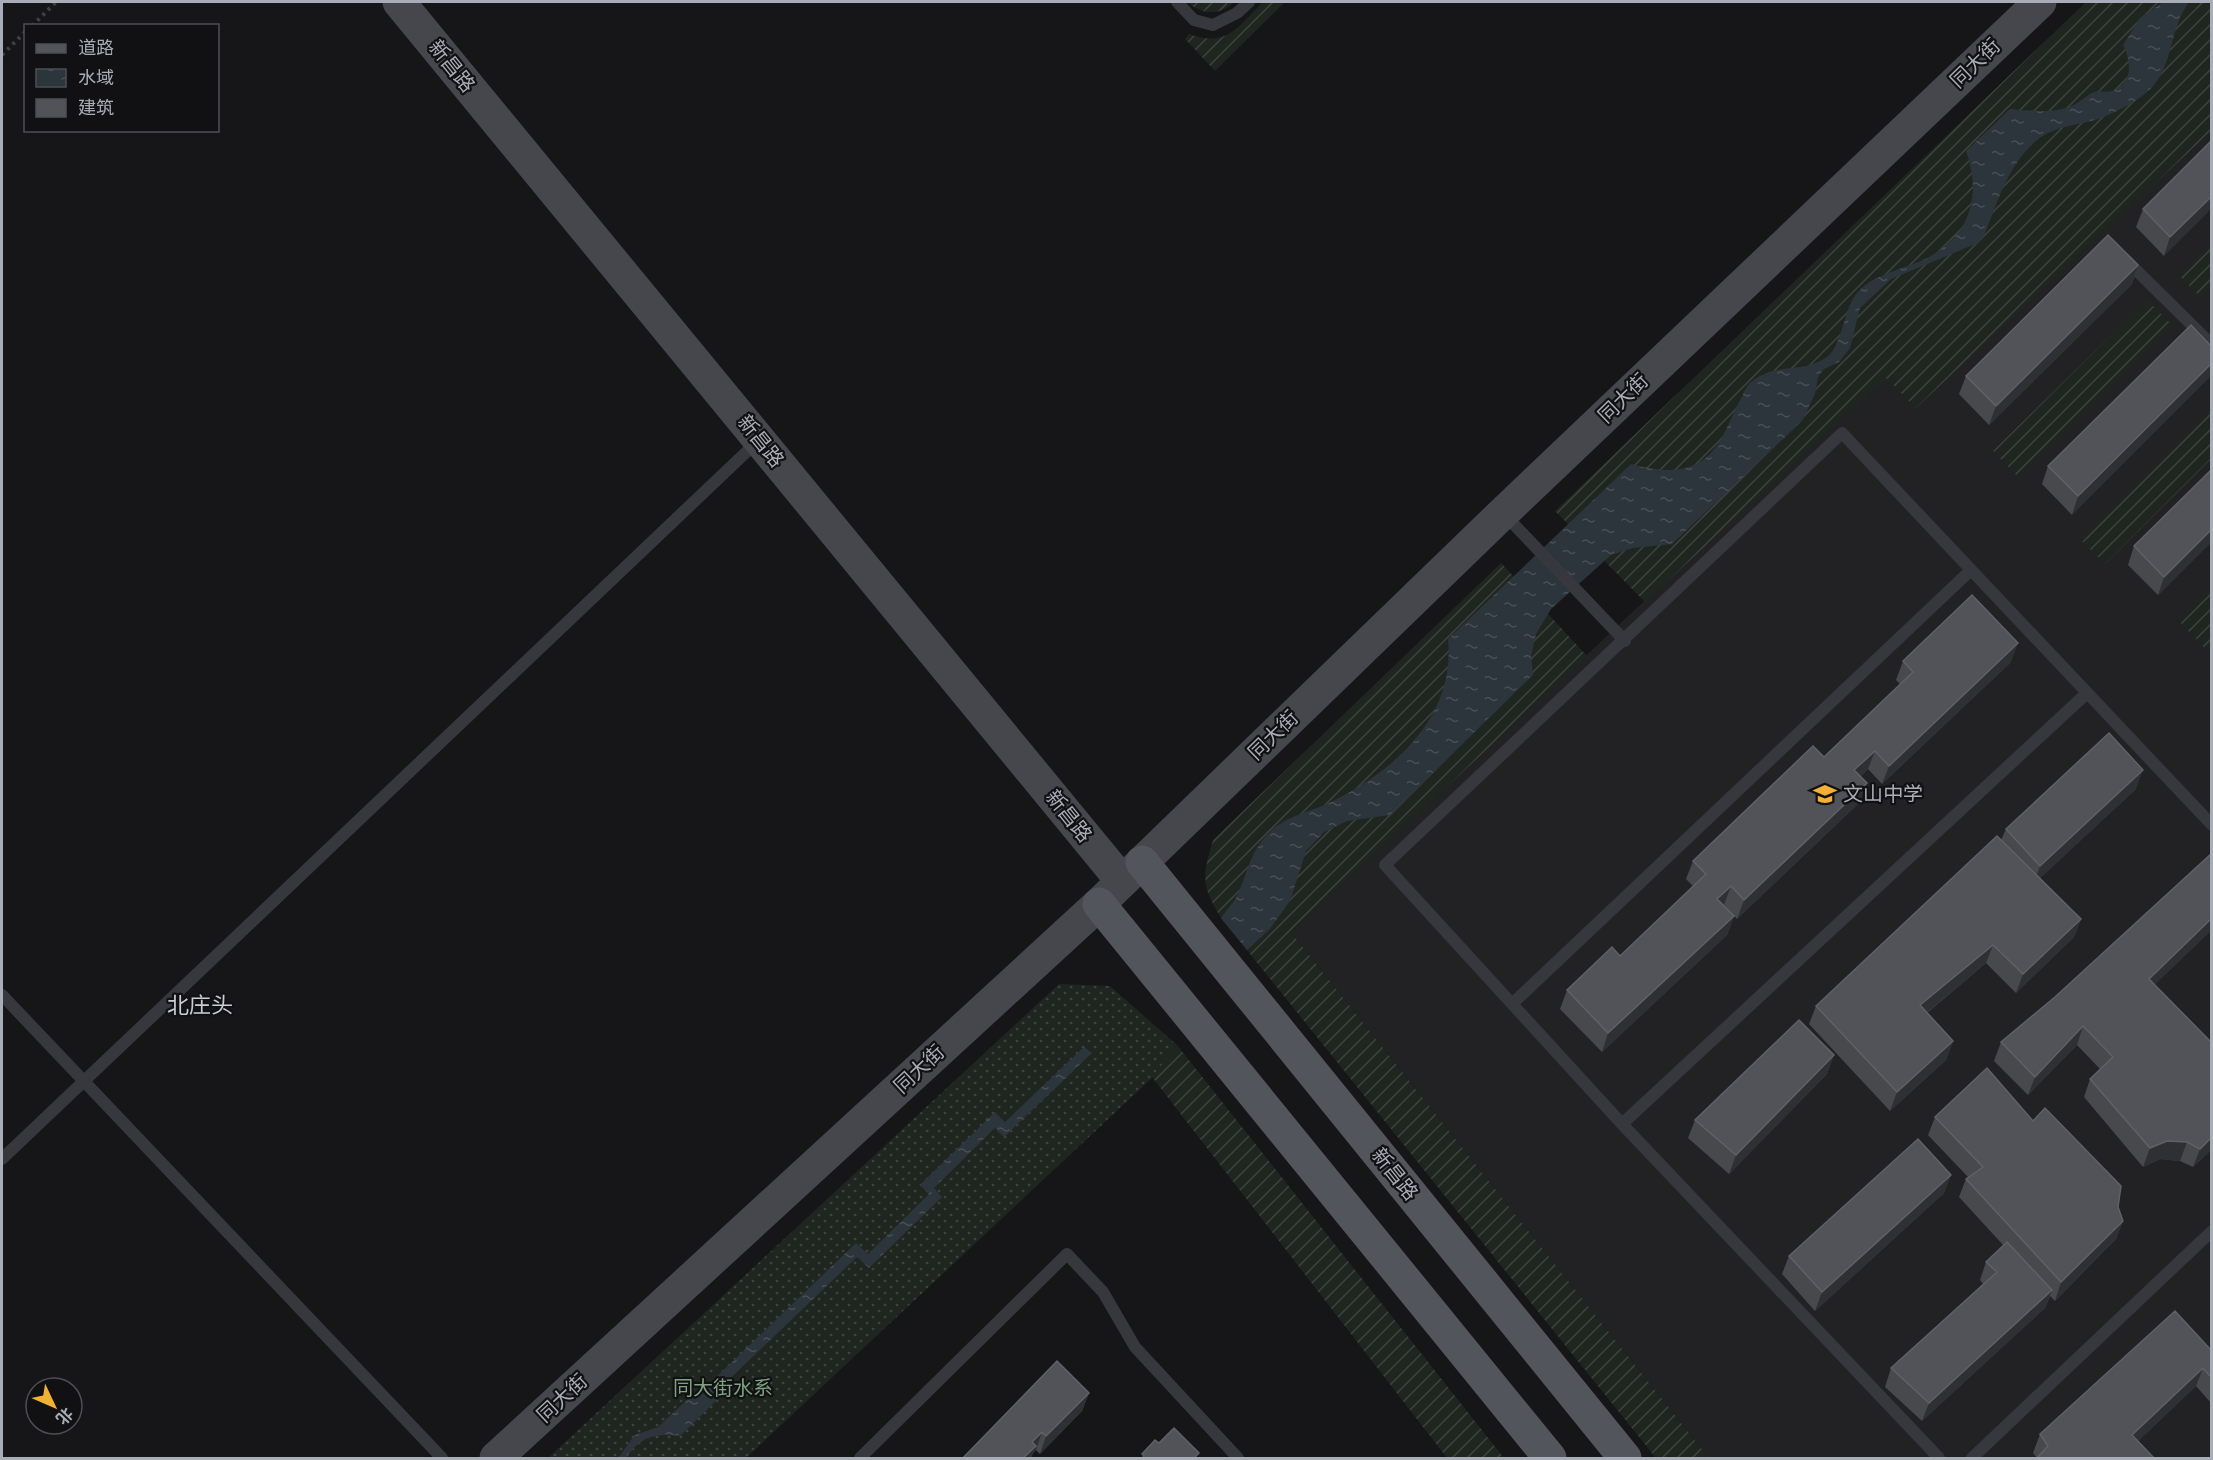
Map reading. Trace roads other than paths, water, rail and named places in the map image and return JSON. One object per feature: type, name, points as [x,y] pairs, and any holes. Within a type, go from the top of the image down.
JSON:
[{"type":"main road","name":"新昌路","points":[[1132,871],[1625,1458]]},
{"type":"main road","points":[[1099,904],[1550,1458]]},
{"type":"street","name":"新昌路","points":[[399,2],[759,440],[1132,871]]},
{"type":"street","name":"同大街","points":[[496,1458],[1099,904],[1503,513],[2040,2]]},
{"type":"lane","points":[[1177,2],[1194,20],[1213,25],[1237,13],[1248,2]]},
{"type":"lane","points":[[2114,247],[2211,345]]},
{"type":"lane","points":[[1939,1458],[1622,1124],[1385,865],[1842,434],[2211,825]]},
{"type":"lane","points":[[2,1159],[759,440]]},
{"type":"lane","points":[[1503,513],[1625,641]]},
{"type":"lane","points":[[1512,1004],[1971,570]]},
{"type":"lane","points":[[1622,1124],[2087,693]]},
{"type":"lane","points":[[2,995],[442,1458]]},
{"type":"lane","points":[[1972,1458],[2211,1231]]},
{"type":"lane","points":[[860,1458],[1067,1254],[1103,1292],[1135,1347],[1238,1458]]},
{"type":"water","points":[[2163,2],[2189,2],[2178,23],[2165,66],[2149,91],[2110,114],[2057,129],[2036,141],[2018,161],[2011,173],[1984,236],[1978,243],[1891,279],[1860,308],[1850,348],[1839,362],[1824,369],[1818,377],[1815,394],[1802,421],[1672,544],[1633,548],[1611,555],[1551,609],[1536,634],[1531,656],[1533,675],[1390,815],[1347,821],[1324,832],[1306,851],[1290,901],[1269,930],[1247,950],[1221,918],[1237,896],[1249,864],[1261,842],[1281,823],[1331,802],[1377,774],[1416,738],[1431,717],[1442,693],[1448,667],[1448,639],[1631,464],[1667,470],[1682,469],[1700,462],[1709,455],[1722,438],[1751,382],[1770,372],[1808,366],[1827,357],[1837,344],[1853,298],[1865,285],[1883,275],[1931,256],[1956,235],[1964,223],[1972,196],[1973,182],[1966,151],[2010,109],[2059,110],[2074,105],[2094,92],[2110,92],[2119,87],[2124,83],[2129,71],[2128,58],[2123,45],[2140,18]]},
{"type":"water","points":[[1084,1047],[1092,1053],[1004,1137],[995,1128],[934,1188],[942,1197],[869,1268],[857,1257],[716,1392],[721,1396],[680,1436],[663,1435],[649,1438],[637,1445],[626,1458],[618,1458],[635,1435],[658,1427],[705,1383],[708,1385],[856,1243],[868,1254],[929,1194],[920,1185],[995,1112],[1005,1122]]},
{"type":"place","name":"文山中学","points":[[1825,794]]},
{"type":"district","name":"北庄头","points":[[200,1005]]},
{"type":"park label","name":"同大街水系","points":[[723,1388]]}]
